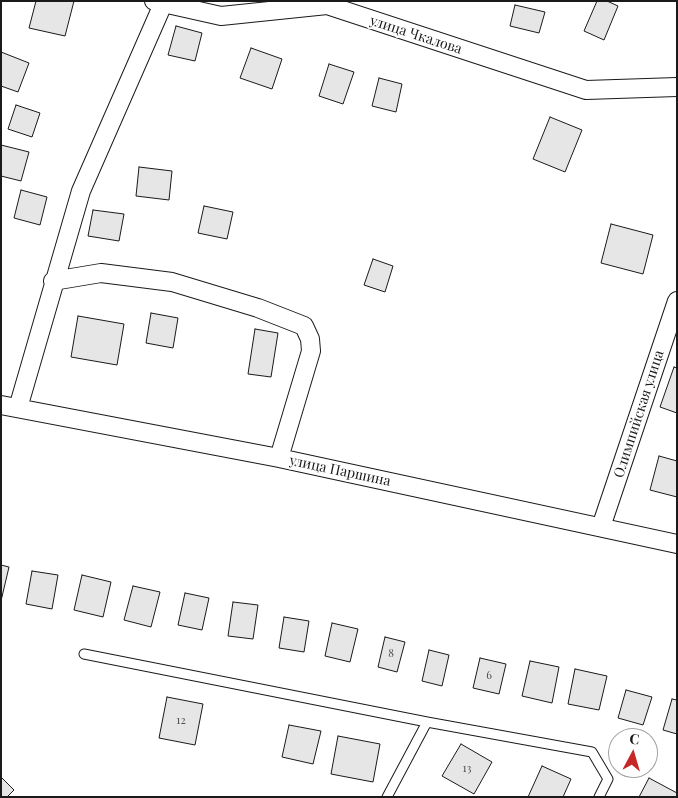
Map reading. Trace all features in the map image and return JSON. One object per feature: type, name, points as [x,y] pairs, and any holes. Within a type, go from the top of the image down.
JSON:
[{"type":"street","name":"улица Чкалова","points":[[158,2],[221,16],[327,5],[586,90],[677,87]]},
{"type":"street","points":[[10,407],[53,281],[81,191],[158,2]]},
{"type":"street","points":[[53,281],[101,273],[172,282],[258,308],[304,326],[310,338],[311,352],[279,458]]},
{"type":"street","name":"Олимпийская улица","points":[[601,527],[677,301]]},
{"type":"street","name":"улица Паршина","points":[[10,407],[279,458],[677,544]]},
{"type":"lane","points":[[84,654],[427,722],[592,752],[608,779],[600,797]]},
{"type":"lane","points":[[387,797],[427,722]]},
{"type":"building","points":[[36,1],[74,1],[65,36],[29,28]]},
{"type":"building","points":[[597,1],[607,1],[618,6],[604,40],[584,31]]},
{"type":"building","points":[[515,5],[545,12],[539,33],[510,26]]},
{"type":"building","points":[[176,26],[202,33],[195,61],[168,55]]},
{"type":"building","points":[[251,48],[282,59],[272,89],[240,78]]},
{"type":"building","points":[[1,52],[29,63],[18,92],[1,86]]},
{"type":"building","points":[[329,64],[354,72],[343,104],[319,96]]},
{"type":"building","points":[[379,78],[402,84],[396,112],[372,106]]},
{"type":"building","points":[[16,105],[40,113],[32,137],[8,129]]},
{"type":"building","points":[[550,117],[582,130],[565,172],[533,159]]},
{"type":"building","points":[[1,145],[29,152],[21,181],[1,176]]},
{"type":"building","points":[[139,167],[172,171],[169,200],[136,196]]},
{"type":"building","points":[[21,190],[47,197],[40,225],[14,218]]},
{"type":"building","points":[[204,206],[233,212],[227,239],[198,233]]},
{"type":"building","points":[[93,210],[124,214],[119,241],[88,236]]},
{"type":"building","points":[[611,224],[653,235],[643,274],[601,263]]},
{"type":"building","points":[[373,259],[393,266],[385,292],[364,285]]},
{"type":"building","points":[[151,313],[178,318],[173,348],[146,343]]},
{"type":"building","points":[[78,316],[124,324],[117,365],[71,357]]},
{"type":"building","points":[[255,329],[278,333],[271,377],[248,374]]},
{"type":"building","points":[[674,367],[677,368],[677,413],[660,407]]},
{"type":"building","points":[[659,456],[677,461],[677,497],[650,490]]},
{"type":"building","points":[[1,565],[9,567],[1,601]]},
{"type":"building","points":[[32,571],[58,575],[52,609],[26,604]]},
{"type":"building","points":[[82,575],[111,582],[103,617],[74,610]]},
{"type":"building","points":[[133,586],[160,592],[151,627],[124,620]]},
{"type":"building","points":[[185,593],[209,598],[202,630],[178,625]]},
{"type":"building","points":[[233,602],[258,605],[253,639],[228,636]]},
{"type":"building","points":[[284,617],[309,621],[304,652],[279,648]]},
{"type":"building","points":[[332,623],[358,629],[350,662],[325,656]]},
{"type":"building","points":[[385,637],[405,642],[397,672],[378,667]]},
{"type":"building","points":[[429,650],[449,655],[442,686],[422,681]]},
{"type":"building","points":[[480,658],[506,664],[499,694],[473,688]]},
{"type":"building","points":[[530,661],[559,667],[552,703],[522,696]]},
{"type":"building","points":[[575,669],[607,676],[599,710],[568,704]]},
{"type":"building","points":[[626,690],[652,697],[643,725],[618,718]]},
{"type":"building","points":[[167,697],[203,704],[195,745],[159,738]]},
{"type":"building","points":[[672,699],[677,700],[677,734],[663,730]]},
{"type":"building","points":[[289,725],[321,731],[313,764],[282,757]]},
{"type":"building","points":[[338,736],[380,744],[373,782],[331,774]]},
{"type":"building","points":[[461,744],[492,762],[474,794],[442,776]]},
{"type":"building","points":[[542,766],[571,779],[563,797],[528,797]]},
{"type":"building","points":[[1,777],[14,790],[7,797],[1,797]]},
{"type":"building","points":[[649,778],[677,793],[677,797],[639,797]]}]
